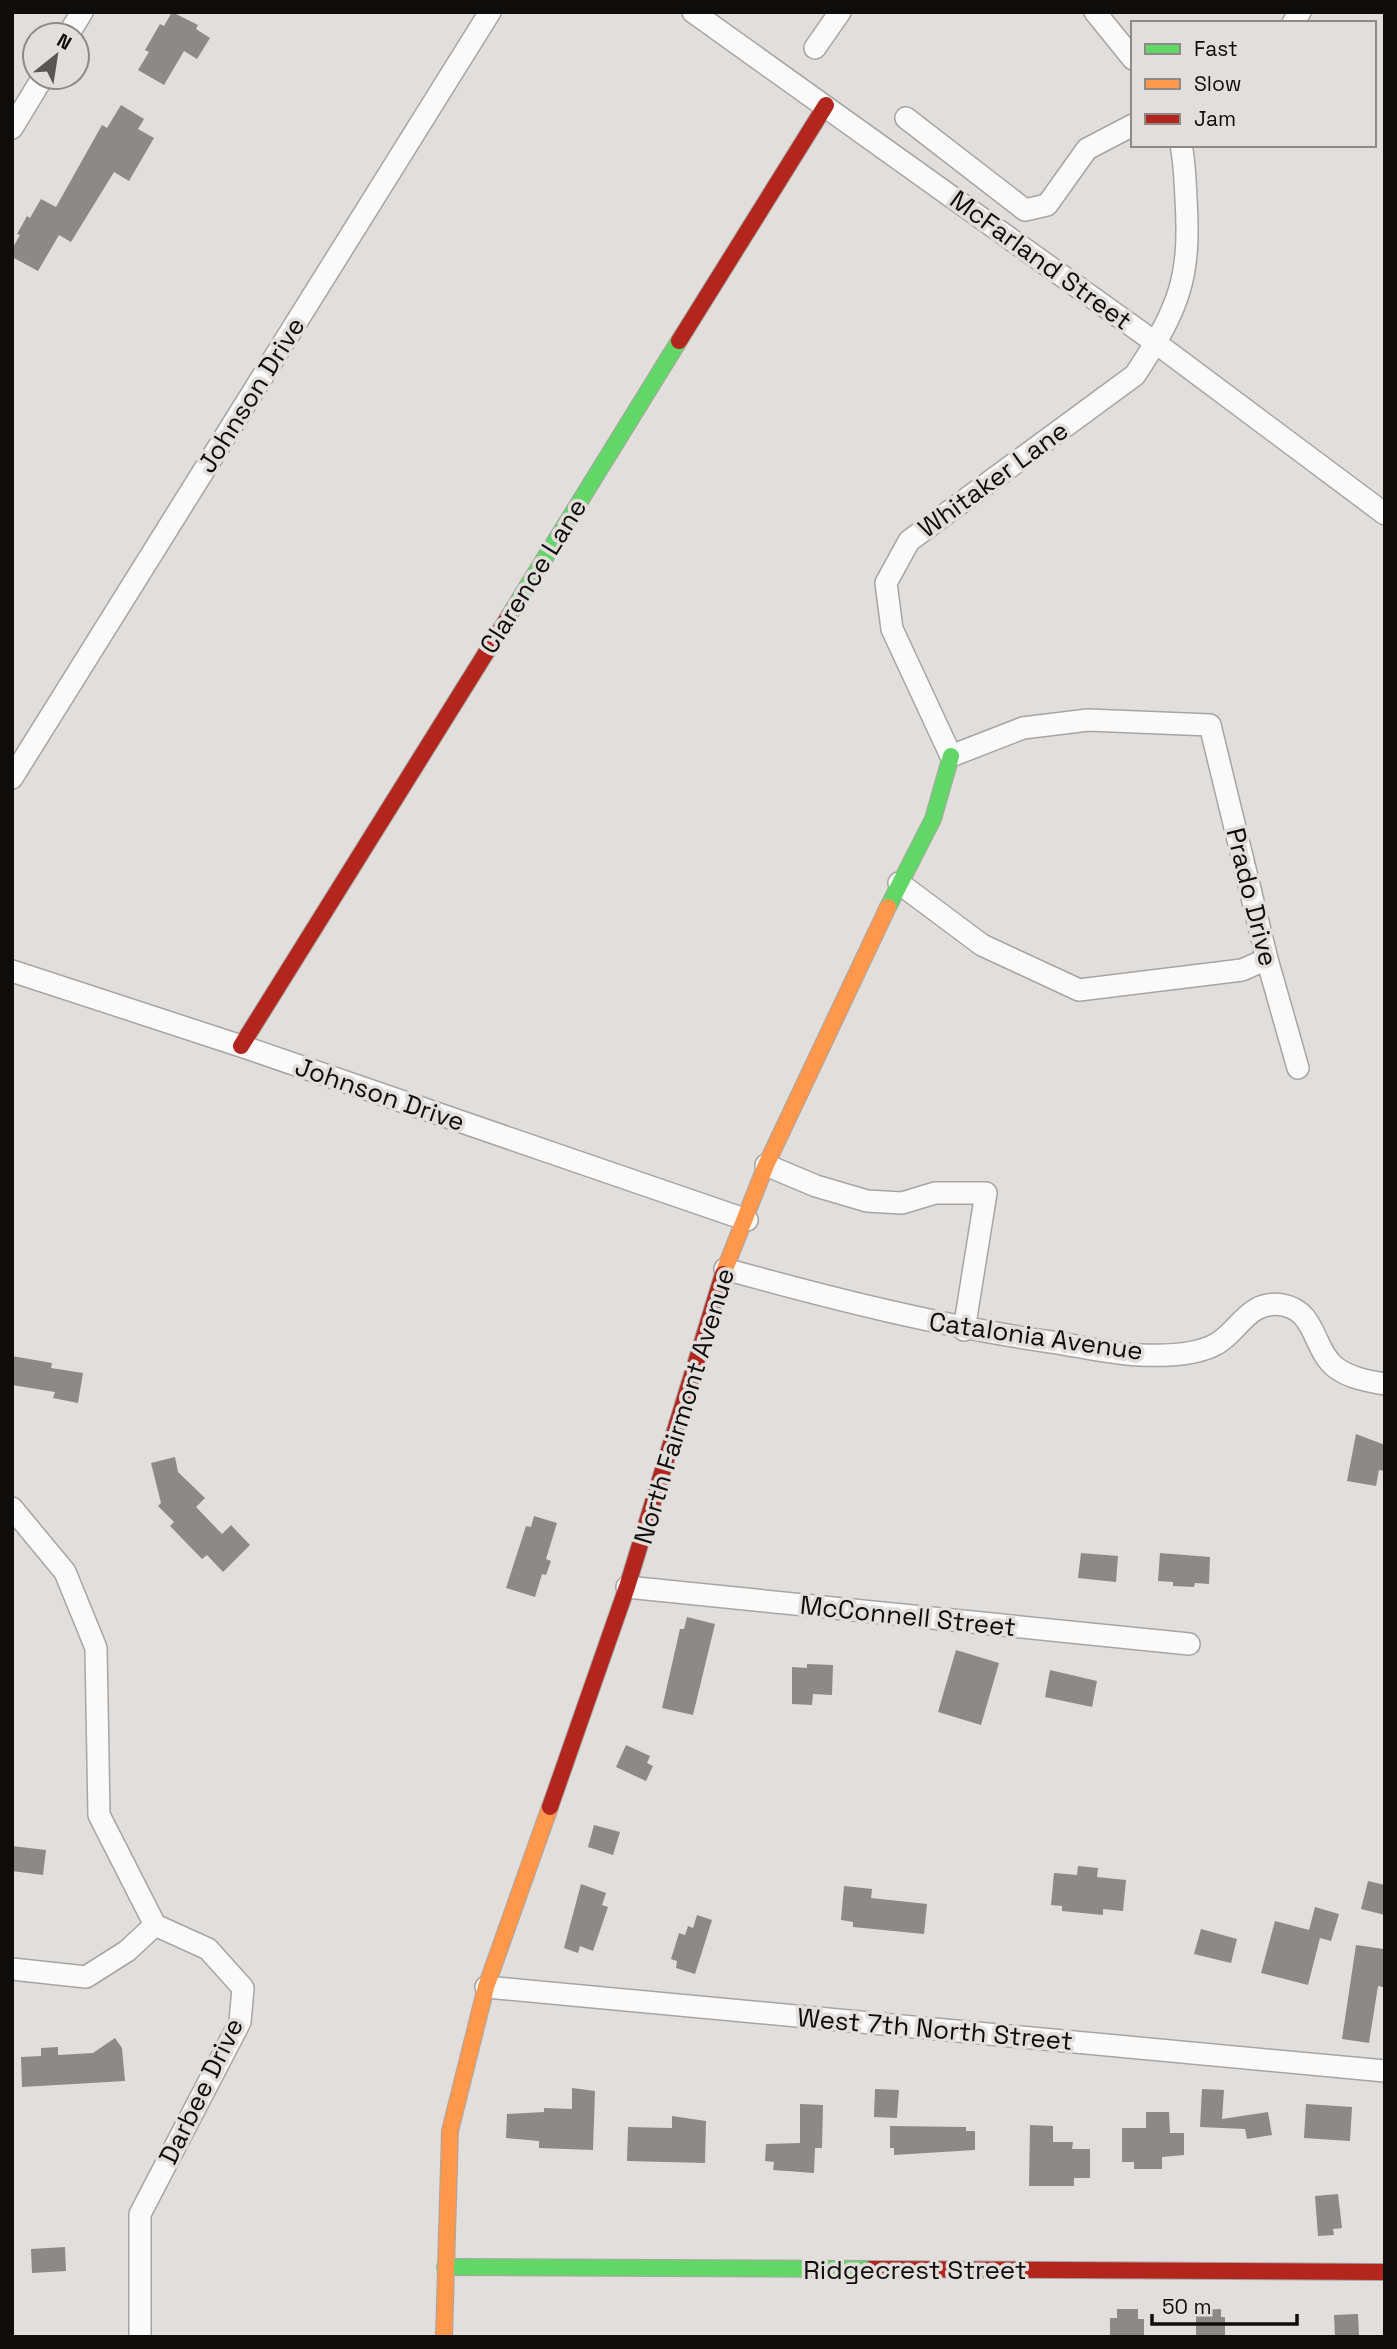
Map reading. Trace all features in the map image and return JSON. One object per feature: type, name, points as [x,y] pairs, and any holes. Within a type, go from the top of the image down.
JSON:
[{"type":"street","name":"Johnson Drive","points":[[12,778],[490,12]]},
{"type":"street","name":"McFarland Street","points":[[692,12],[826,105],[1156,343],[1385,514]]},
{"type":"street","points":[[815,48],[840,12]]},
{"type":"street","points":[[1096,12],[1131,56]]},
{"type":"street","points":[[13,123],[34,91]]},
{"type":"street","name":"Clarence Lane","points":[[241,1046],[826,105]]},
{"type":"street","points":[[906,118],[1025,210],[1047,205],[1087,149],[1131,126]]},
{"type":"street","name":"Whitaker Lane","points":[[951,756],[892,629],[886,583],[909,541],[1135,375],[1156,343],[1178,298],[1187,265],[1189,227],[1186,165],[1182,147]]},
{"type":"street","name":"Prado Drive","points":[[951,756],[1023,729],[1088,720],[1210,725],[1267,959],[1298,1068]]},
{"type":"street","name":"North Fairmont Avenue","points":[[444,2337],[450,2131],[486,1987],[628,1587],[726,1269],[766,1165],[899,883],[933,819],[951,756]]},
{"type":"street","points":[[899,883],[982,945],[1079,990],[1242,970],[1267,959]]},
{"type":"street","name":"Johnson Drive","points":[[12,971],[241,1046],[747,1220]]},
{"type":"street","points":[[766,1165],[816,1186],[867,1201],[902,1203],[935,1193],[986,1193],[964,1330]]},
{"type":"street","name":"Catalonia Avenue","points":[[726,1269],[830,1298],[964,1330],[1139,1355],[1192,1352],[1217,1343],[1247,1312],[1279,1304],[1296,1309],[1306,1318],[1334,1366],[1360,1380],[1385,1384]]},
{"type":"street","points":[[12,1508],[65,1572],[96,1648],[99,1815],[155,1925],[127,1951],[86,1977],[12,1969]]},
{"type":"street","name":"McConnell Street","points":[[628,1587],[1189,1644]]},
{"type":"street","name":"Darbee Drive","points":[[140,2337],[140,2214],[240,2022],[243,1988],[208,1949],[155,1925]]},
{"type":"street","name":"West 7th North Street","points":[[486,1987],[1385,2071]]},
{"type":"street","name":"Ridgecrest Street","points":[[445,2267],[1385,2272]]},
{"type":"building","points":[[172,12],[198,25],[196,29],[210,38],[197,59],[184,51],[164,85],[138,70],[149,52],[145,50],[160,24],[164,26]]},
{"type":"building","points":[[121,105],[144,119],[138,129],[154,138],[129,181],[114,172],[71,242],[59,235],[38,271],[12,257],[12,249],[20,235],[17,234],[27,216],[30,218],[41,199],[56,207],[102,125],[107,128]]},
{"type":"building","points":[[12,1356],[52,1363],[51,1368],[83,1373],[78,1403],[53,1398],[55,1392],[12,1385]]},
{"type":"building","points":[[1356,1434],[1385,1445],[1385,1471],[1379,1470],[1376,1486],[1347,1481]]},
{"type":"building","points":[[175,1457],[178,1472],[205,1498],[196,1507],[222,1534],[231,1525],[250,1545],[223,1572],[207,1555],[202,1559],[170,1526],[174,1522],[158,1506],[161,1503],[151,1463]]},
{"type":"building","points":[[534,1516],[557,1523],[546,1559],[551,1561],[546,1575],[542,1574],[535,1597],[506,1588],[526,1526],[531,1527]]},
{"type":"building","points":[[1081,1553],[1118,1556],[1116,1582],[1078,1578]]},
{"type":"building","points":[[1160,1553],[1210,1557],[1209,1584],[1195,1583],[1194,1587],[1173,1586],[1173,1582],[1158,1581]]},
{"type":"building","points":[[687,1617],[715,1624],[693,1715],[662,1708],[680,1629],[684,1629]]},
{"type":"building","points":[[956,1650],[999,1663],[981,1725],[938,1712]]},
{"type":"building","points":[[807,1664],[833,1665],[832,1695],[813,1694],[812,1705],[792,1704],[792,1667],[807,1668]]},
{"type":"building","points":[[1050,1670],[1097,1681],[1092,1707],[1045,1697]]},
{"type":"building","points":[[626,1745],[650,1756],[647,1763],[653,1766],[646,1781],[616,1767]]},
{"type":"building","points":[[594,1825],[620,1832],[613,1855],[588,1847]]},
{"type":"building","points":[[12,1846],[46,1850],[43,1875],[12,1871]]},
{"type":"building","points":[[1078,1866],[1098,1868],[1097,1877],[1126,1880],[1123,1911],[1103,1909],[1103,1915],[1062,1911],[1062,1906],[1051,1905],[1054,1873],[1077,1875]]},
{"type":"building","points":[[1368,1881],[1385,1885],[1385,1915],[1361,1909]]},
{"type":"building","points":[[581,1884],[606,1893],[602,1905],[608,1907],[593,1951],[580,1946],[578,1953],[564,1948]]},
{"type":"building","points":[[844,1886],[872,1889],[871,1898],[927,1904],[924,1934],[853,1927],[853,1922],[841,1920]]},
{"type":"building","points":[[1315,1907],[1339,1914],[1331,1941],[1320,1938],[1308,1985],[1261,1973],[1275,1921],[1309,1930]]},
{"type":"building","points":[[697,1915],[712,1920],[695,1974],[676,1968],[677,1961],[671,1959],[679,1933],[685,1935],[688,1926],[693,1928]]},
{"type":"building","points":[[1201,1929],[1237,1939],[1231,1963],[1194,1954]]},
{"type":"building","points":[[1356,1945],[1384,1949],[1383,1987],[1378,1986],[1369,2043],[1342,2039]]},
{"type":"building","points":[[115,2038],[122,2048],[125,2081],[22,2087],[21,2057],[41,2056],[41,2048],[58,2047],[58,2055],[93,2053]]},
{"type":"building","points":[[572,2088],[595,2091],[593,2150],[539,2148],[539,2141],[506,2138],[507,2114],[544,2112],[544,2108],[572,2109]]},
{"type":"building","points":[[875,2089],[899,2090],[897,2118],[874,2117]]},
{"type":"building","points":[[1202,2089],[1224,2090],[1222,2119],[1268,2112],[1272,2135],[1247,2139],[1245,2129],[1200,2127]]},
{"type":"building","points":[[800,2104],[823,2105],[822,2148],[815,2148],[814,2173],[773,2170],[774,2162],[765,2161],[766,2144],[800,2143]]},
{"type":"building","points":[[1306,2104],[1352,2107],[1350,2141],[1304,2138]]},
{"type":"building","points":[[1146,2112],[1169,2112],[1170,2133],[1184,2133],[1184,2155],[1162,2157],[1162,2169],[1134,2169],[1134,2162],[1122,2162],[1122,2128],[1146,2128]]},
{"type":"building","points":[[672,2116],[706,2121],[705,2163],[627,2161],[628,2127],[672,2128]]},
{"type":"building","points":[[1030,2125],[1053,2126],[1053,2142],[1073,2142],[1072,2149],[1090,2149],[1090,2178],[1074,2178],[1074,2186],[1029,2186]]},
{"type":"building","points":[[890,2126],[966,2127],[966,2131],[975,2131],[975,2150],[894,2155],[894,2148],[890,2148]]},
{"type":"building","points":[[1338,2194],[1342,2228],[1333,2229],[1334,2235],[1318,2236],[1315,2196]]},
{"type":"building","points":[[65,2247],[66,2271],[32,2273],[31,2249]]},
{"type":"building","points":[[1117,2309],[1138,2309],[1138,2319],[1144,2319],[1144,2337],[1110,2337],[1110,2318],[1117,2318]]},
{"type":"building","points":[[1221,2309],[1221,2317],[1225,2317],[1225,2337],[1196,2337],[1196,2316],[1200,2316],[1201,2310]]},
{"type":"building","points":[[1358,2314],[1359,2337],[1335,2337],[1334,2315]]},
{"type":"traffic: fast","points":[[509,616],[679,341]]},
{"type":"traffic: fast","points":[[888,907],[933,819],[951,756]]},
{"type":"traffic: fast","points":[[445,2267],[871,2269]]},
{"type":"traffic: slow","points":[[723,1274],[766,1165],[888,907]]},
{"type":"traffic: slow","points":[[444,2337],[450,2131],[486,1987],[550,1807]]},
{"type":"traffic: jam","points":[[679,341],[826,105]]},
{"type":"traffic: jam","points":[[241,1046],[509,616]]},
{"type":"traffic: jam","points":[[550,1807],[627,1587],[723,1274]]},
{"type":"traffic: jam","points":[[871,2269],[1385,2272]]}]
